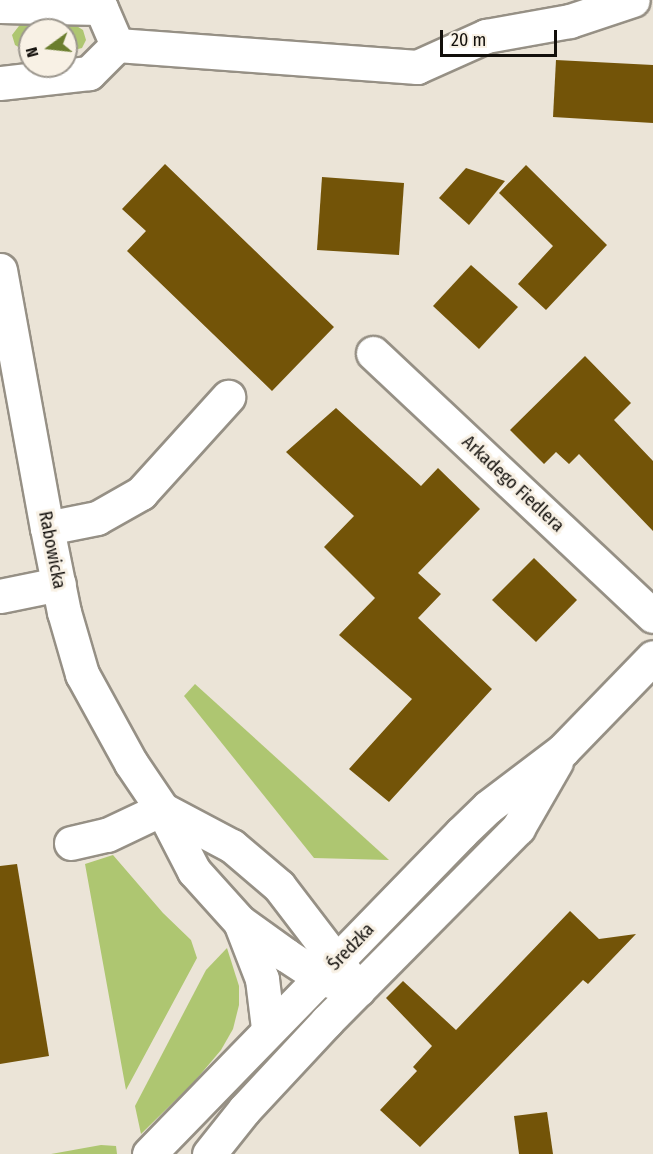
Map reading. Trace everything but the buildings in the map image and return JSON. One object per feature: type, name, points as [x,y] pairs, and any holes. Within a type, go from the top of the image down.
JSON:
[{"type":"street","points":[[0,83],[89,73],[117,45],[417,67],[486,36],[570,21],[633,0]]},
{"type":"street","points":[[0,6],[101,4],[117,45]]},
{"type":"street","name":"Rabowicka","points":[[0,270],[58,584],[82,674],[131,763],[162,809],[194,871],[240,922],[328,970],[358,990]]},
{"type":"street","name":"Arkadego Fiedlera","points":[[373,353],[653,616]]},
{"type":"street","points":[[47,528],[97,518],[141,493],[228,397]]},
{"type":"street","points":[[0,596],[58,584]]},
{"type":"street","name":"Średzka","points":[[149,1154],[268,1028],[488,807],[563,750],[653,657]]},
{"type":"street","name":"Średzka","points":[[209,1154],[244,1110],[358,990],[518,828],[563,750]]},
{"type":"street","points":[[71,843],[108,835],[162,809]]},
{"type":"street","name":"Rabowicka","points":[[162,809],[232,846],[279,886],[328,970]]},
{"type":"street","name":"Rabowicka","points":[[240,922],[261,979],[268,1028]]},
{"type":"green space","points":[[18,27],[18,47],[15,45],[12,35]]},
{"type":"green space","points":[[78,27],[83,30],[86,40],[82,48],[78,49]]},
{"type":"green space","points":[[195,684],[389,860],[314,858],[184,696]]},
{"type":"green space","points":[[113,855],[163,913],[191,940],[197,958],[126,1090],[85,864]]},
{"type":"green space","points":[[227,948],[239,986],[239,1005],[233,1029],[221,1050],[194,1082],[141,1134],[135,1106],[206,970]]},
{"type":"green space","points":[[101,1145],[116,1146],[117,1154],[51,1154]]}]
